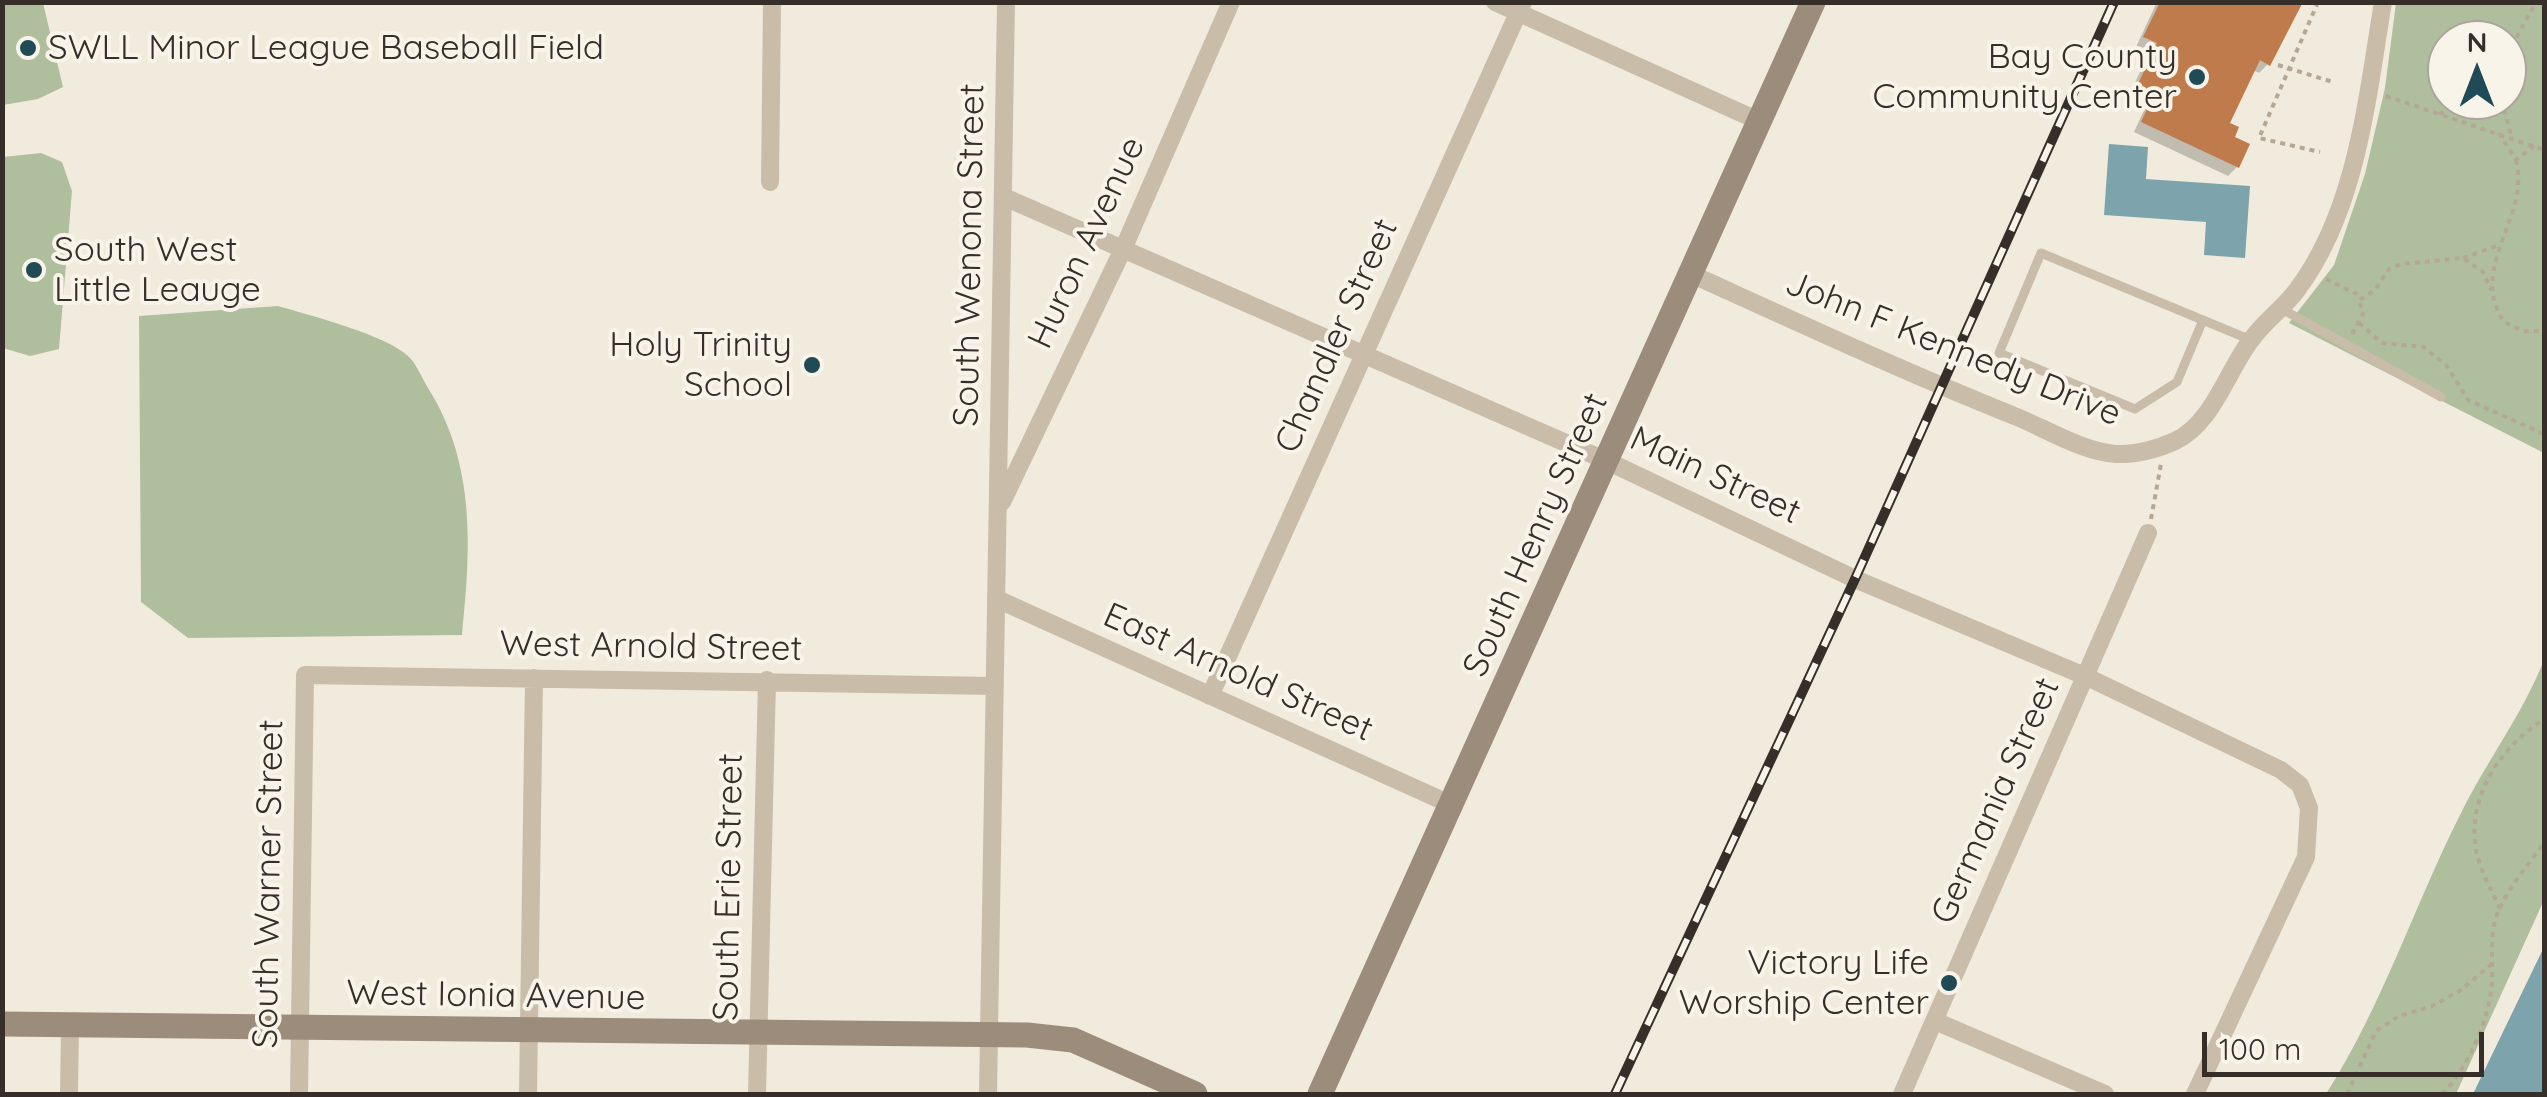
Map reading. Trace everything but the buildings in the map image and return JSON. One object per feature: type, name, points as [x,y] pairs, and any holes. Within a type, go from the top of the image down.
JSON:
[{"type":"street","points":[[770,182],[772,2]]},
{"type":"street","name":"South Wenona Street","points":[[998,599],[1006,2]]},
{"type":"street","name":"Huron Avenue","points":[[998,509],[1124,247],[1231,2]]},
{"type":"street","points":[[1495,2],[1520,8],[1760,121]]},
{"type":"street","name":"South Henry Street","points":[[1320,1094],[1813,2]]},
{"type":"street","name":"John F Kennedy Drive","points":[[1691,274],[1939,386],[2083,444],[2114,454],[2178,440],[2204,415],[2250,340],[2309,270],[2340,207],[2368,92],[2383,2]]},
{"type":"street","name":"Chandler Street","points":[[1210,696],[1520,8]]},
{"type":"street","name":"Main Street","points":[[1004,197],[1365,353],[1855,578],[2086,677],[2281,770],[2300,784],[2310,823],[2306,857],[2195,1094]]},
{"type":"street","name":"Germania Street","points":[[1902,1094],[2148,533]]},
{"type":"street","points":[[988,1094],[998,599]]},
{"type":"street","name":"East Arnold Street","points":[[998,599],[1452,805]]},
{"type":"street","name":"West Arnold Street","points":[[306,676],[995,686]]},
{"type":"street","name":"South Warner Street","points":[[298,1094],[306,676]]},
{"type":"street","points":[[528,1094],[534,678]]},
{"type":"street","name":"South Erie Street","points":[[757,1094],[766,680]]},
{"type":"street","points":[[1935,1021],[2105,1094]]},
{"type":"street","name":"West Ionia Avenue","points":[[2,1024],[1027,1035],[1073,1040],[1195,1094]]},
{"type":"street","points":[[69,1094],[70,1026]]},
{"type":"lane","points":[[2203,320],[2177,382],[2134,409],[1999,353],[2041,253],[2203,320],[2250,340]]},
{"type":"lane","points":[[2280,308],[2441,397]]},
{"type":"path","points":[[2318,2],[2259,138],[2320,152]]},
{"type":"path","points":[[2278,65],[2333,82]]},
{"type":"path","points":[[2386,96],[2427,110]]},
{"type":"path","points":[[2457,120],[2544,150]]},
{"type":"path","points":[[2507,120],[2512,138]]},
{"type":"path","points":[[2492,290],[2499,246],[2520,198],[2522,181],[2516,160],[2499,134]]},
{"type":"path","points":[[2516,160],[2534,146]]},
{"type":"path","points":[[2309,270],[2361,296],[2375,290],[2389,269],[2401,264],[2463,258],[2499,246]]},
{"type":"path","points":[[2463,258],[2484,272],[2504,322],[2524,330],[2544,331]]},
{"type":"path","points":[[2346,346],[2364,312],[2359,307],[2361,296]]},
{"type":"path","points":[[2359,323],[2382,344],[2424,347],[2447,366],[2468,400],[2544,434]]},
{"type":"path","points":[[2537,429],[2544,424]]},
{"type":"path","points":[[2148,533],[2161,467],[2161,446]]},
{"type":"path","points":[[2500,909],[2479,862],[2476,815],[2490,775],[2507,748],[2544,719]]},
{"type":"path","points":[[2442,1094],[2466,1060],[2484,1018],[2494,924],[2500,909],[2544,843]]},
{"type":"path","points":[[2347,1094],[2376,1031],[2460,990],[2492,963]]},
{"type":"green space","name":"SWLL Minor League Baseball Field","points":[[3,2],[43,3],[63,87],[38,99],[3,105]]},
{"type":"green space","points":[[2396,3],[2544,3],[2544,453],[2289,323],[2334,265],[2365,174],[2385,88]]},
{"type":"green space","name":"South West Little Leauge","points":[[41,153],[62,162],[72,191],[59,349],[30,356],[3,348],[3,157]]},
{"type":"green space","points":[[278,306],[383,341],[408,356],[419,371],[444,417],[462,477],[468,539],[462,635],[188,638],[141,602],[139,316]]},
{"type":"green space","points":[[2544,660],[2544,900],[2456,1094],[2326,1094],[2365,1025],[2463,809]]},
{"type":"water","points":[[2109,144],[2148,147],[2146,179],[2250,186],[2245,258],[2204,255],[2206,222],[2104,215]]},
{"type":"water","points":[[2544,947],[2544,1094],[2473,1094]]},
{"type":"railway","points":[[1615,1094],[1855,579],[2114,2]]},
{"type":"place","name":"SWLL Minor League Baseball Field","points":[[28,48]]},
{"type":"place","name":"Bay County Community Center","points":[[2197,77]]},
{"type":"place","name":"South West Little Leauge","points":[[34,270]]},
{"type":"place","name":"Holy Trinity School","points":[[812,365]]},
{"type":"place","name":"Victory Life Worship Center","points":[[1949,983]]}]
